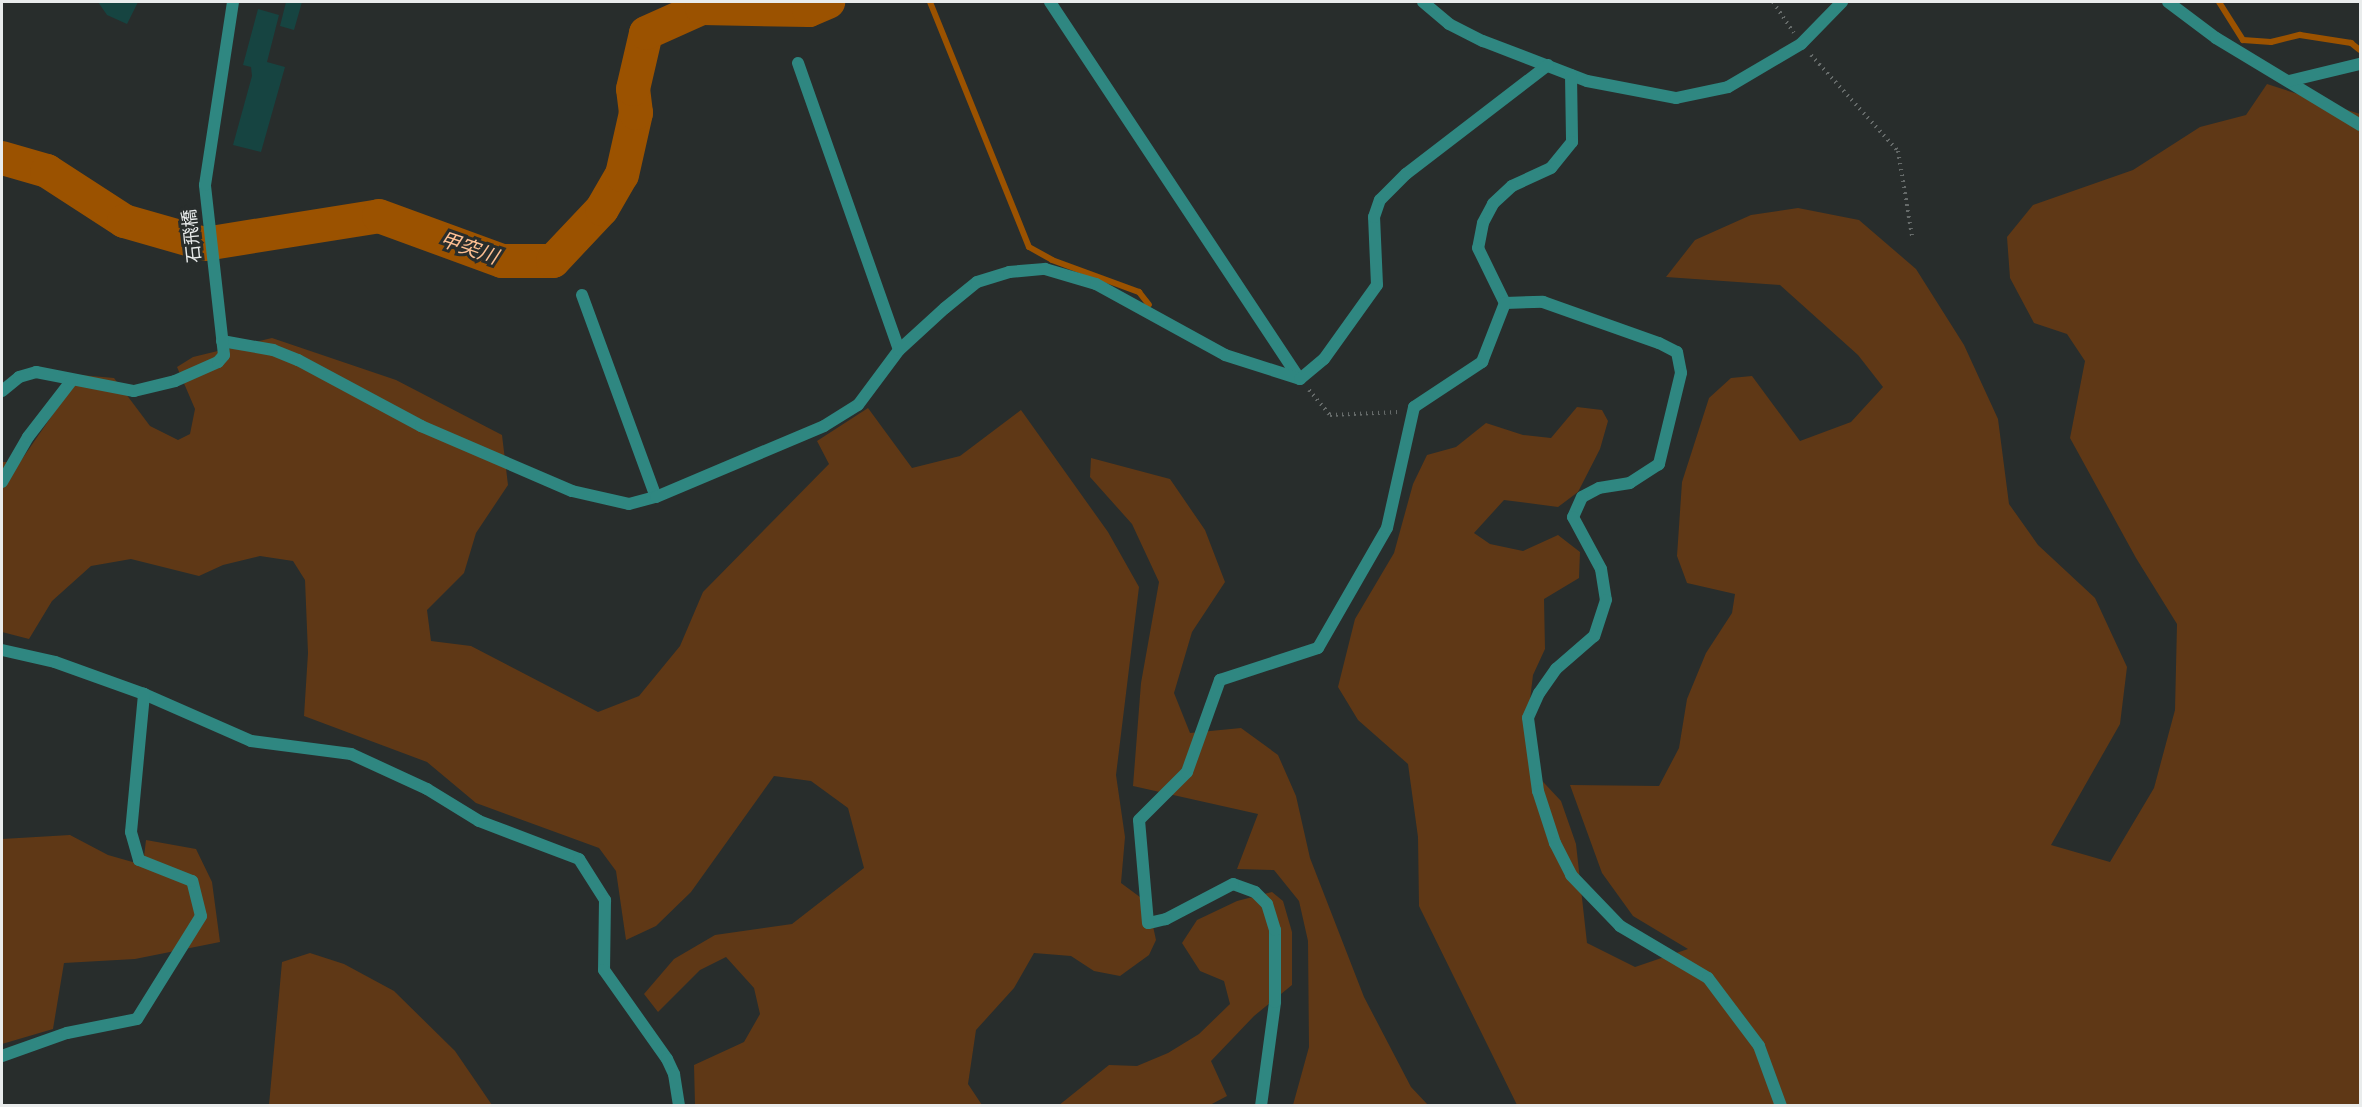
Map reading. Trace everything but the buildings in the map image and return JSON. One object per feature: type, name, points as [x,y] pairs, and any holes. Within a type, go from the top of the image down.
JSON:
[{"type":"street","name":"石飛橋","points":[[222,341],[205,185],[233,2]]},
{"type":"street","points":[[1050,2],[1300,379]]},
{"type":"street","points":[[1423,2],[1449,24],[1571,75],[1626,92],[1676,98],[1728,87],[1801,44],[1842,2]]},
{"type":"street","points":[[2168,2],[2216,38],[2361,125]]},
{"type":"street","points":[[798,63],[899,350]]},
{"type":"street","points":[[2289,81],[2361,64]]},
{"type":"street","points":[[1300,379],[1324,359],[1377,285],[1374,217],[1380,200],[1406,174],[1548,65]]},
{"type":"street","points":[[1261,1106],[1275,1002],[1275,930],[1267,903],[1255,892],[1233,884],[1166,919],[1148,923],[1139,819],[1187,772],[1220,680],[1318,648],[1387,528],[1414,410],[1482,362],[1505,303],[1478,248],[1483,223],[1493,204],[1506,192],[1551,168],[1572,142],[1571,75]]},
{"type":"street","points":[[2,391],[25,374],[134,391],[151,388],[218,362],[224,355],[222,341],[273,350],[298,360],[421,426],[572,491],[628,504],[656,498],[824,426],[858,405],[899,350],[977,282],[1010,272],[1045,269],[1096,284],[1225,355],[1300,379]]},
{"type":"street","points":[[582,295],[656,498]]},
{"type":"street","points":[[1505,303],[1543,302],[1677,352],[1681,373],[1659,464],[1630,483],[1599,488],[1582,497],[1573,517],[1601,569],[1606,600],[1594,636],[1556,669],[1539,693],[1528,718],[1529,744],[1551,833],[1571,875],[1620,926],[1708,978],[1759,1046],[1782,1106]]},
{"type":"street","points":[[2,482],[28,437],[72,380]]},
{"type":"street","points":[[2,650],[55,662],[144,694],[251,741],[351,754],[427,789],[479,821],[579,859],[605,900],[604,970],[667,1059],[674,1074],[679,1106]]},
{"type":"street","points":[[2,1056],[67,1033],[138,1019],[201,916],[192,881],[139,860],[131,832],[144,694]]},
{"type":"path","points":[[1773,2],[1801,44],[1898,151],[1912,236]]},
{"type":"path","points":[[1300,379],[1330,415],[1414,410]]},
{"type":"shaded area","points":[[2267,84],[2360,114],[2360,1105],[1517,1105],[1419,906],[1418,837],[1408,764],[1358,720],[1338,687],[1355,619],[1394,553],[1413,484],[1427,455],[1456,447],[1486,423],[1523,435],[1551,438],[1577,407],[1602,410],[1608,421],[1600,449],[1578,492],[1558,507],[1504,500],[1474,533],[1490,544],[1523,551],[1558,535],[1580,552],[1579,578],[1544,599],[1545,649],[1533,675],[1529,708],[1531,769],[1561,801],[1576,844],[1587,943],[1635,967],[1688,949],[1633,916],[1602,873],[1570,785],[1659,786],[1679,748],[1687,699],[1706,653],[1732,613],[1735,594],[1687,583],[1677,556],[1682,482],[1709,398],[1731,378],[1752,376],[1800,441],[1851,422],[1883,387],[1858,355],[1780,285],[1666,277],[1695,240],[1751,215],[1798,208],[1859,220],[1916,269],[1964,345],[1998,419],[2009,504],[2038,545],[2095,598],[2127,667],[2120,724],[2051,845],[2110,862],[2154,788],[2175,710],[2177,624],[2136,558],[2070,438],[2085,361],[2067,334],[2034,323],[2010,278],[2007,237],[2033,205],[2133,170],[2200,127],[2246,115]]},
{"type":"shaded area","points":[[272,338],[396,380],[502,435],[508,485],[476,533],[464,573],[427,610],[431,641],[471,646],[598,712],[639,696],[680,646],[703,592],[829,464],[817,441],[868,408],[912,468],[960,456],[1021,410],[1108,532],[1139,587],[1116,775],[1125,837],[1121,883],[1148,903],[1156,940],[1149,955],[1120,976],[1094,971],[1071,956],[1034,953],[1014,988],[976,1030],[968,1084],[982,1105],[695,1105],[694,1065],[744,1042],[760,1014],[754,988],[726,957],[700,970],[658,1012],[644,994],[674,959],[715,935],[792,924],[864,868],[848,808],[811,781],[774,776],[691,892],[656,926],[626,940],[616,871],[599,848],[476,803],[427,762],[304,716],[308,653],[305,580],[293,561],[260,556],[223,565],[199,576],[131,559],[91,566],[52,601],[29,639],[2,632],[2,462],[20,462],[80,375],[114,378],[150,426],[178,440],[190,434],[195,409],[177,367],[193,357]]},
{"type":"shaded area","points":[[1091,458],[1170,479],[1205,530],[1225,582],[1192,632],[1174,693],[1190,733],[1241,728],[1278,755],[1296,796],[1310,858],[1364,997],[1411,1087],[1428,1105],[1293,1105],[1309,1047],[1308,941],[1299,901],[1274,870],[1237,869],[1258,814],[1133,786],[1141,683],[1159,582],[1132,524],[1090,477]]},
{"type":"shaded area","points":[[70,835],[108,855],[143,865],[146,840],[196,849],[212,882],[220,942],[135,959],[64,963],[53,1029],[2,1044],[2,839]]},
{"type":"shaded area","points":[[1272,892],[1283,901],[1292,932],[1292,985],[1254,1016],[1211,1061],[1227,1096],[1210,1105],[1058,1106],[1109,1065],[1137,1066],[1168,1053],[1199,1034],[1230,1004],[1224,981],[1200,971],[1182,943],[1197,920],[1237,901]]},
{"type":"shaded area","points":[[310,953],[344,964],[394,991],[455,1051],[492,1105],[269,1105],[282,962]]},
{"type":"waterway","name":"甲突川","points":[[2,158],[47,171],[124,221],[205,244],[379,216],[502,261],[553,261],[602,209],[622,175],[636,113],[633,89],[646,33],[702,8],[809,10],[828,2]]},
{"type":"waterway","points":[[930,2],[1029,247],[1052,260],[1139,292],[1149,305]]},
{"type":"waterway","points":[[2219,2],[2243,40],[2271,42],[2300,35],[2351,43],[2360,50]]}]
